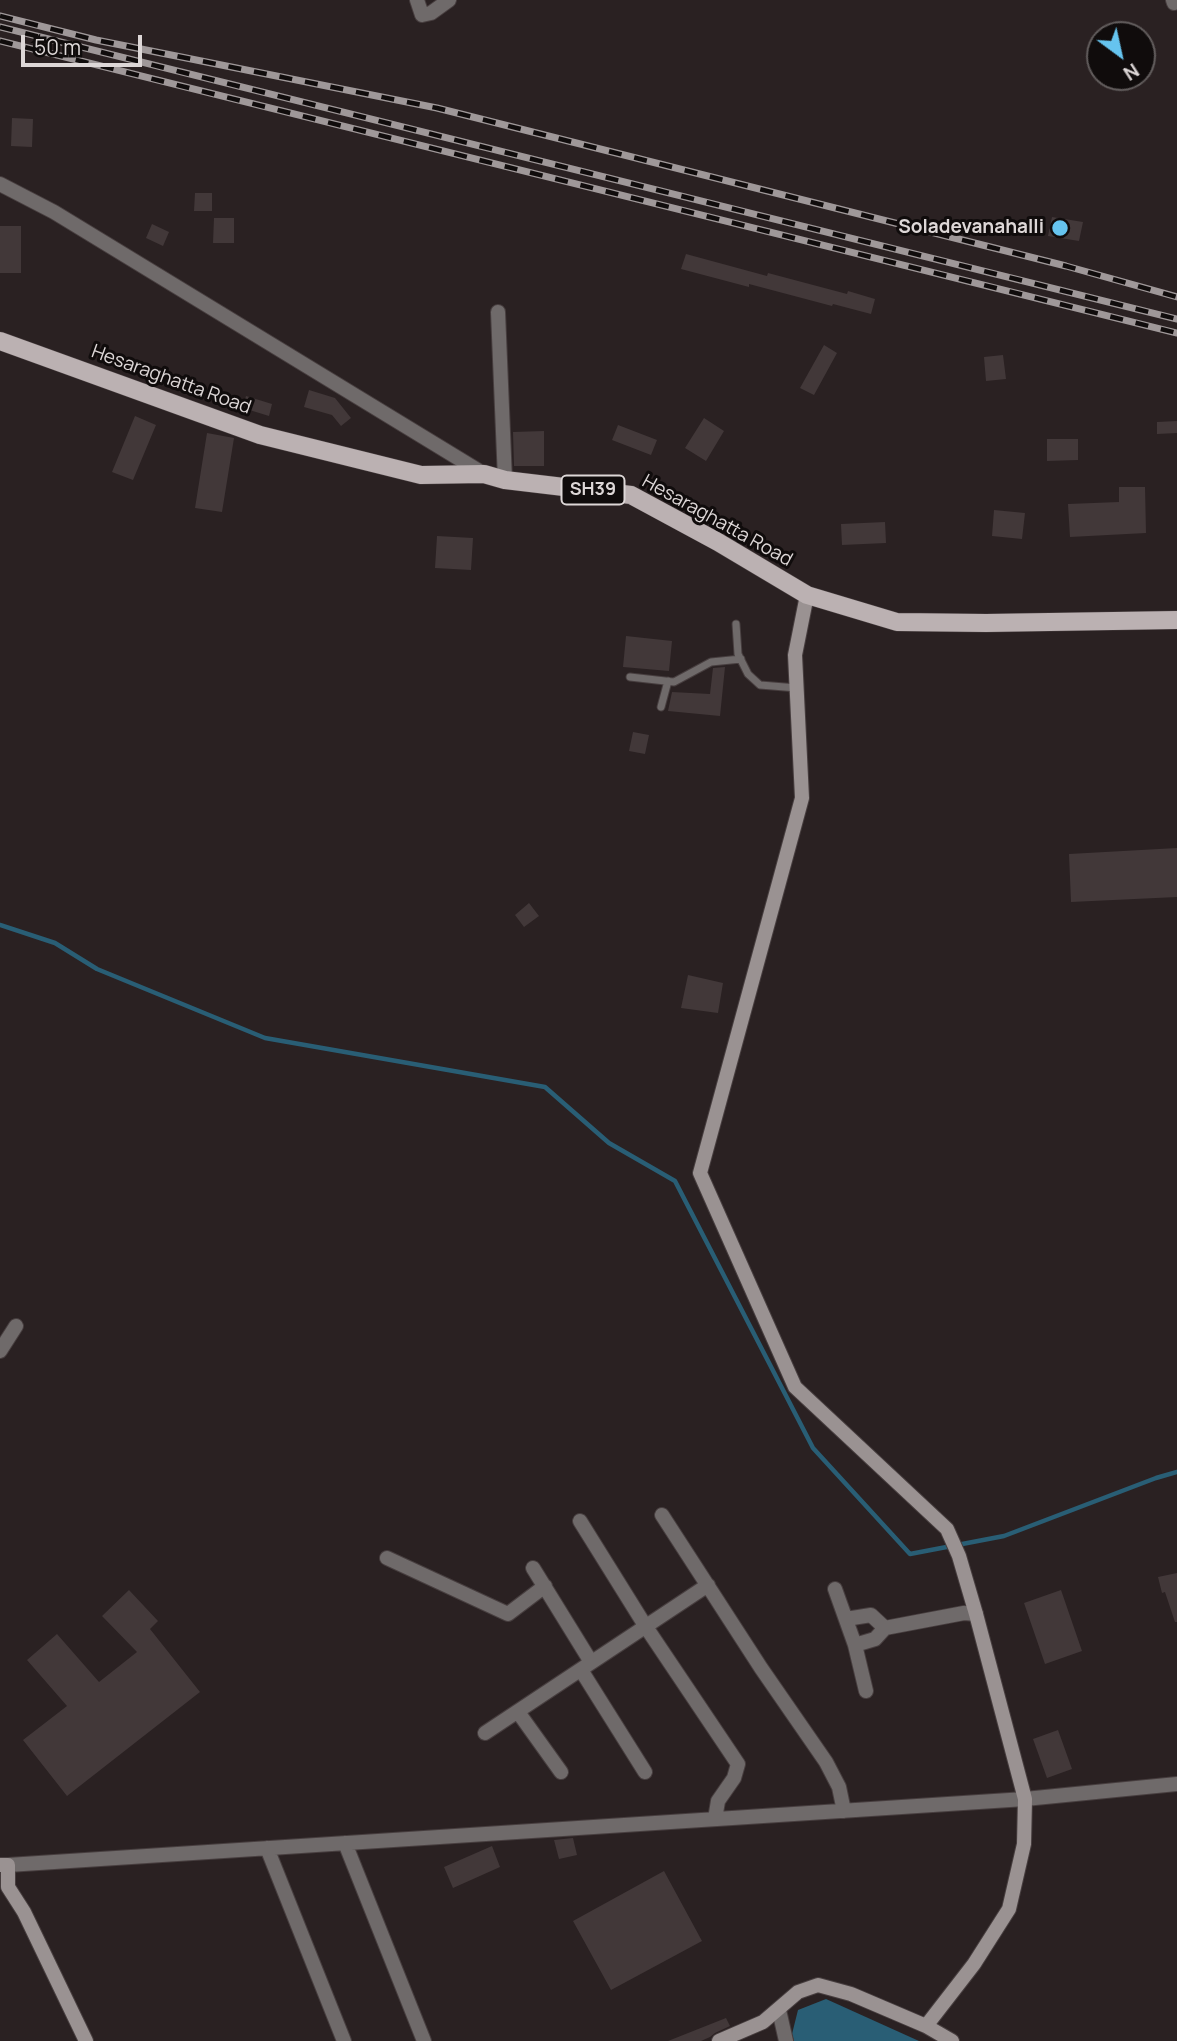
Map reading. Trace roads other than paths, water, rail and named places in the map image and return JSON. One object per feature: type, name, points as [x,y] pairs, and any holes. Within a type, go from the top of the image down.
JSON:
[{"type":"main road","name":"Hesaraghatta Road","points":[[0,341],[260,435],[421,475],[484,474],[505,480],[631,495],[718,542],[807,595],[897,622],[1177,620]]},
{"type":"street","points":[[417,0],[422,15],[431,13],[449,0]]},
{"type":"street","points":[[0,184],[54,212],[484,474]]},
{"type":"street","points":[[498,312],[505,480]]},
{"type":"street","points":[[807,595],[795,655],[802,799],[700,1173],[795,1387],[947,1529],[959,1556],[976,1614],[1025,1799],[1024,1844],[1009,1909],[974,1964],[926,2026]]},
{"type":"street","points":[[0,1351],[16,1326]]},
{"type":"street","points":[[662,1515],[761,1668],[826,1762],[839,1787],[844,1811]]},
{"type":"street","points":[[580,1521],[646,1627],[738,1764],[734,1778],[718,1801],[715,1819]]},
{"type":"street","points":[[387,1558],[508,1614],[545,1586]]},
{"type":"street","points":[[533,1568],[645,1772]]},
{"type":"street","points":[[485,1733],[708,1585]]},
{"type":"street","points":[[835,1589],[855,1645],[866,1691]]},
{"type":"street","points":[[855,1645],[875,1639],[885,1628],[964,1613],[976,1614]]},
{"type":"street","points":[[846,1619],[871,1615],[885,1628]]},
{"type":"street","points":[[518,1712],[561,1772]]},
{"type":"street","points":[[86,2041],[24,1912],[4,1889],[4,1865],[1025,1799],[1177,1784]]},
{"type":"street","points":[[345,1843],[424,2041]]},
{"type":"street","points":[[267,1848],[344,2041]]},
{"type":"street","points":[[719,2041],[763,2022],[798,1992],[818,1985],[850,1994],[926,2026],[952,2041]]},
{"type":"street","points":[[779,2010],[786,2041]]},
{"type":"lane","points":[[736,624],[738,654],[748,674],[760,685],[797,688]]},
{"type":"lane","points":[[630,677],[674,682],[711,662],[741,659]]},
{"type":"lane","points":[[661,708],[668,681]]},
{"type":"water","points":[[826,1999],[919,2041],[794,2041],[792,2034],[798,2010]]},
{"type":"waterway","points":[[0,925],[55,943],[97,969],[265,1038],[545,1087],[609,1143],[675,1181],[813,1448],[910,1554],[1004,1536],[1177,1472]]},
{"type":"railway","points":[[0,16],[96,40],[437,108],[1066,266],[1177,297]]},
{"type":"railway","points":[[0,27],[1177,319]]},
{"type":"railway","points":[[0,41],[1177,333]]},
{"type":"place","name":"Soladevanahalli","points":[[1060,228]]}]
